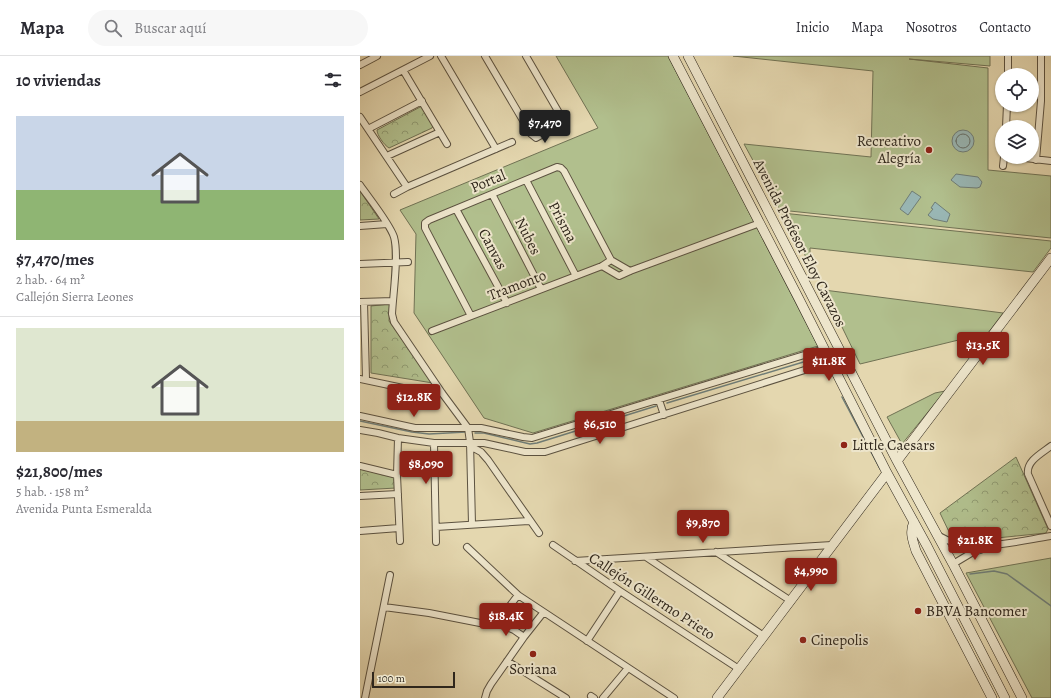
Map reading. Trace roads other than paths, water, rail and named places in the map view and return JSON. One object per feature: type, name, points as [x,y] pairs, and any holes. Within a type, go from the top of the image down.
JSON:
[{"type":"main road","name":"Avenida Profesor Eloy Cavazos","points":[[673,56],[736,176],[887,473],[927,546],[1005,698]]},
{"type":"main road","name":"Avenida Profesor Eloy Cavazos","points":[[688,56],[897,461],[953,564],[1022,698]]},
{"type":"main road","points":[[722,150],[735,165],[739,164],[742,160]]},
{"type":"main road","points":[[736,176],[738,174],[743,174],[755,187]]},
{"type":"main road","points":[[897,461],[1051,258]]},
{"type":"main road","points":[[717,698],[887,473]]},
{"type":"main road","points":[[914,522],[911,530],[916,551],[992,698]]},
{"type":"main road","points":[[927,546],[943,563],[949,565],[953,564]]},
{"type":"main road","points":[[953,622],[959,609]]},
{"type":"main road","points":[[976,666],[991,672]]},
{"type":"street","points":[[360,65],[377,56]]},
{"type":"street","points":[[360,92],[430,56]]},
{"type":"street","points":[[441,56],[496,148]]},
{"type":"street","points":[[485,56],[531,134],[536,138],[559,125],[562,122],[562,118],[526,56]]},
{"type":"street","points":[[1008,56],[1008,68]]},
{"type":"street","points":[[1039,125],[1041,101],[1041,56]]},
{"type":"street","points":[[403,70],[447,144]]},
{"type":"street","points":[[368,129],[422,101]]},
{"type":"street","points":[[360,117],[407,187]]},
{"type":"street","points":[[387,156],[440,132]]},
{"type":"street","points":[[394,194],[512,142]]},
{"type":"street","points":[[1039,160],[1051,161]]},
{"type":"street","name":"Portal","points":[[471,316],[425,228],[425,223],[557,167],[564,171],[611,260]]},
{"type":"street","name":"Prisma","points":[[526,180],[576,276]]},
{"type":"street","points":[[360,185],[387,224],[394,237],[395,263],[392,318],[442,393],[468,428],[470,444],[472,524]]},
{"type":"street","name":"Nubes","points":[[492,194],[541,289]]},
{"type":"street","name":"Canvas","points":[[456,209],[507,303]]},
{"type":"street","points":[[602,266],[619,276],[760,223]]},
{"type":"street","points":[[360,226],[387,224]]},
{"type":"street","points":[[611,260],[630,271]]},
{"type":"street","name":"Tramonto","points":[[432,331],[602,266],[611,260]]},
{"type":"street","points":[[360,264],[408,262]]},
{"type":"street","points":[[393,301],[362,302],[363,379],[422,392],[442,393]]},
{"type":"street","points":[[360,416],[415,428],[486,429],[532,438],[824,349]]},
{"type":"street","points":[[360,430],[378,432],[398,438],[434,443],[490,443],[531,452],[545,452],[830,362]]},
{"type":"street","points":[[659,400],[664,414]]},
{"type":"street","points":[[398,438],[397,475],[400,541]]},
{"type":"street","points":[[434,443],[436,542]]},
{"type":"street","points":[[470,444],[481,452],[488,460],[529,521],[539,533]]},
{"type":"street","points":[[1051,446],[1032,461],[1027,468],[1028,474],[1051,526]]},
{"type":"street","points":[[360,466],[397,475]]},
{"type":"street","points":[[360,496],[398,494]]},
{"type":"street","points":[[436,527],[529,521]]},
{"type":"street","points":[[360,531],[399,528]]},
{"type":"street","points":[[937,535],[946,540],[960,544],[992,545],[1051,536]]},
{"type":"street","points":[[575,561],[832,544]]},
{"type":"street","name":"Callejón Gillermo Prieto","points":[[553,545],[620,591],[739,668]]},
{"type":"street","points":[[953,564],[973,552],[992,545]]},
{"type":"street","points":[[467,547],[518,595],[674,698]]},
{"type":"street","points":[[716,552],[791,601]]},
{"type":"street","points":[[645,556],[764,636]]},
{"type":"street","points":[[365,698],[390,575]]},
{"type":"street","points":[[587,640],[620,591]]},
{"type":"street","points":[[497,623],[518,595]]},
{"type":"street","points":[[384,607],[429,613],[480,623],[497,623],[514,630],[524,637]]},
{"type":"street","points":[[485,698],[488,688],[524,637],[544,613]]},
{"type":"street","points":[[507,661],[566,698]]},
{"type":"street","points":[[603,698],[628,668]]},
{"type":"water","points":[[963,130],[971,133],[974,141],[971,149],[963,152],[955,149],[952,141],[955,133]]},
{"type":"water","points":[[956,174],[978,177],[982,182],[980,187],[960,187],[951,180]]},
{"type":"water","points":[[912,191],[921,197],[908,215],[900,209]]},
{"type":"water","points":[[935,202],[950,214],[947,222],[933,219],[928,215],[933,209],[931,208]]},
{"type":"waterway","points":[[667,403],[810,360]]},
{"type":"waterway","points":[[842,397],[880,469]]},
{"type":"waterway","points":[[475,433],[484,433],[530,444],[537,443],[656,406]]},
{"type":"waterway","points":[[360,421],[429,434],[466,432]]},
{"type":"waterway","points":[[970,574],[994,571],[1007,574],[1051,606]]},
{"type":"place","name":"Recreativo Alegría","points":[[929,150]]},
{"type":"place","name":"Little Caesars","points":[[844,445]]},
{"type":"place","name":"BBVA Bancomer","points":[[918,611]]},
{"type":"place","name":"Cinepolis","points":[[803,640]]},
{"type":"place","name":"Soriana","points":[[533,654]]}]
